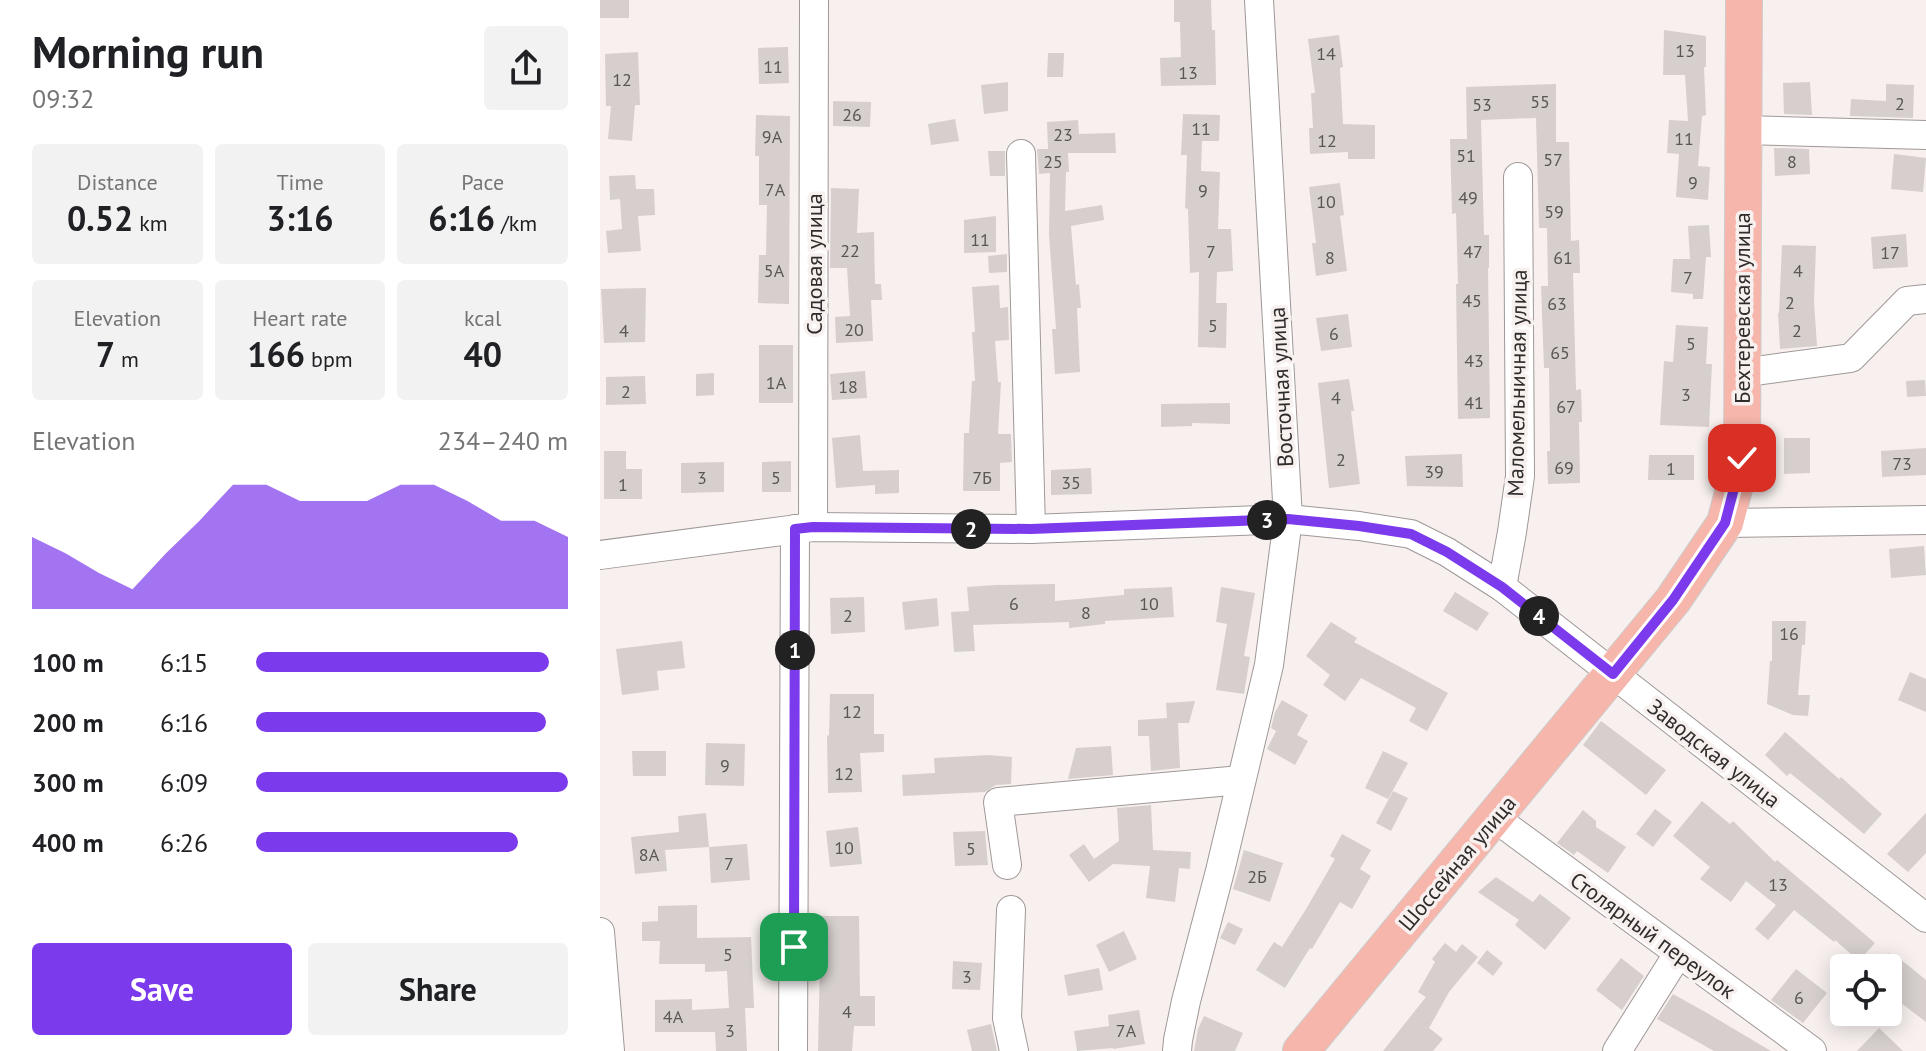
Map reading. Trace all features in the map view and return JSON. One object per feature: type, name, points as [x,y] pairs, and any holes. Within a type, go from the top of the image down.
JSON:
[{"type":"main road","name":"Бехтеревская улица","points":[[1613,674],[1673,600],[1725,523],[1742,458],[1744,0]]},
{"type":"main road","name":"Шоссейная улица","points":[[1301,1051],[1613,674]]},
{"type":"street","name":"Садовая улица","points":[[793,1051],[814,0]]},
{"type":"street","name":"Восточная улица","points":[[1177,1051],[1186,1001],[1269,665],[1288,519],[1259,0]]},
{"type":"street","points":[[1743,130],[1926,135]]},
{"type":"street","points":[[1021,154],[1031,529]]},
{"type":"street","name":"Маломельничная улица","points":[[1502,587],[1520,476],[1518,177]]},
{"type":"street","points":[[1741,373],[1851,358],[1907,301],[1926,299]]},
{"type":"street","name":"Заводская улица","points":[[600,555],[804,528],[1031,529],[1288,519],[1411,534],[1447,552],[1502,587],[1926,918]]},
{"type":"street","points":[[1725,523],[1926,520]]},
{"type":"street","points":[[1007,865],[998,802],[1241,780]]},
{"type":"street","name":"Столярный переулок","points":[[1495,818],[1812,1051]]},
{"type":"street","points":[[1011,910],[1007,1018],[1014,1051]]},
{"type":"street","points":[[600,932],[610,1051]]},
{"type":"street","points":[[1617,1051],[1678,954]]},
{"type":"building","points":[[600,0],[629,0],[629,18],[600,18]]},
{"type":"building","points":[[1174,0],[1211,0],[1216,85],[1161,86],[1160,58],[1181,57],[1180,22],[1174,22]]},
{"type":"building","points":[[1664,30],[1706,36],[1706,115],[1702,116],[1698,166],[1710,167],[1708,200],[1676,197],[1679,154],[1667,153],[1669,120],[1688,121],[1685,75],[1663,75]]},
{"type":"building","points":[[1339,35],[1343,67],[1340,68],[1343,124],[1375,125],[1375,159],[1348,159],[1348,152],[1310,154],[1309,128],[1313,128],[1311,93],[1315,93],[1308,39]]},
{"type":"building","points":[[788,47],[789,83],[759,84],[758,48]]},
{"type":"building","points":[[638,52],[640,105],[635,105],[632,141],[608,139],[611,106],[606,106],[605,54]]},
{"type":"building","points":[[1048,53],[1064,53],[1063,77],[1047,77]]},
{"type":"building","points":[[1008,82],[1008,111],[984,114],[981,85]]},
{"type":"building","points":[[1810,82],[1812,115],[1784,114],[1783,83]]},
{"type":"building","points":[[1556,84],[1556,142],[1569,142],[1571,241],[1579,240],[1580,273],[1573,273],[1576,390],[1581,389],[1582,422],[1579,422],[1580,483],[1548,484],[1549,368],[1544,368],[1541,286],[1548,286],[1547,228],[1539,228],[1536,118],[1481,120],[1484,235],[1489,235],[1490,418],[1458,419],[1456,213],[1452,214],[1450,139],[1467,139],[1466,87]]},
{"type":"building","points":[[1886,84],[1914,85],[1913,118],[1850,116],[1851,99],[1886,101]]},
{"type":"building","points":[[833,101],[871,102],[870,127],[833,126]]},
{"type":"building","points":[[1183,114],[1220,115],[1219,141],[1202,141],[1201,171],[1220,172],[1218,229],[1231,229],[1233,271],[1217,272],[1216,303],[1227,303],[1226,348],[1198,347],[1199,272],[1190,273],[1188,209],[1185,208],[1187,155],[1181,155]]},
{"type":"building","points":[[756,115],[790,116],[789,304],[758,303],[759,255],[766,255],[767,205],[759,205]]},
{"type":"building","points":[[955,119],[959,141],[931,145],[928,124]]},
{"type":"building","points":[[1078,120],[1079,134],[1115,133],[1116,153],[1068,153],[1065,211],[1102,205],[1104,220],[1071,226],[1081,308],[1077,308],[1080,372],[1055,374],[1052,329],[1056,329],[1049,235],[1050,173],[1039,174],[1037,149],[1048,149],[1047,122]]},
{"type":"building","points":[[1774,148],[1809,149],[1810,174],[1775,176]]},
{"type":"building","points":[[988,151],[1005,151],[1005,176],[990,176]]},
{"type":"building","points":[[1894,154],[1926,158],[1923,192],[1891,189]]},
{"type":"building","points":[[635,175],[636,189],[654,189],[655,215],[638,216],[641,251],[608,253],[606,231],[622,229],[620,199],[610,200],[609,176]]},
{"type":"building","points":[[1340,183],[1344,215],[1340,216],[1347,271],[1316,276],[1312,243],[1316,243],[1309,187]]},
{"type":"building","points":[[831,188],[859,189],[857,233],[874,232],[875,284],[881,284],[882,300],[871,300],[873,341],[836,343],[835,317],[850,316],[847,268],[830,268]]},
{"type":"building","points":[[996,216],[996,252],[964,253],[964,220]]},
{"type":"building","points":[[1709,225],[1711,257],[1706,257],[1703,299],[1693,299],[1693,294],[1671,292],[1673,259],[1690,259],[1688,226]]},
{"type":"building","points":[[1906,234],[1908,267],[1873,269],[1871,237]]},
{"type":"building","points":[[1782,245],[1816,246],[1814,302],[1817,346],[1780,349],[1778,313]]},
{"type":"building","points":[[1007,254],[1007,272],[989,273],[988,256]]},
{"type":"building","points":[[999,285],[1000,308],[1008,307],[1009,340],[995,341],[998,382],[1001,382],[998,434],[1011,434],[1012,462],[1000,463],[1000,491],[963,491],[964,433],[969,433],[972,381],[975,381],[972,287]]},
{"type":"building","points":[[646,288],[645,342],[604,343],[601,289]]},
{"type":"building","points":[[1348,314],[1352,347],[1321,351],[1316,318]]},
{"type":"building","points":[[1676,325],[1708,327],[1706,364],[1712,364],[1709,427],[1660,425],[1664,361],[1673,362]]},
{"type":"building","points":[[759,345],[793,345],[793,403],[759,403]]},
{"type":"building","points":[[865,371],[867,398],[832,400],[830,374]]},
{"type":"building","points":[[714,373],[714,395],[696,396],[696,374]]},
{"type":"building","points":[[645,376],[646,404],[606,405],[606,377]]},
{"type":"building","points":[[1349,379],[1360,484],[1329,488],[1318,383]]},
{"type":"building","points":[[1925,380],[1926,396],[1907,397],[1906,381]]},
{"type":"building","points":[[1230,403],[1230,424],[1192,423],[1192,426],[1161,427],[1161,404]]},
{"type":"building","points":[[860,435],[863,471],[899,470],[899,493],[875,494],[875,485],[836,488],[832,438]]},
{"type":"building","points":[[1784,438],[1810,438],[1810,473],[1784,474]]},
{"type":"building","points":[[1926,448],[1926,475],[1882,477],[1881,451]]},
{"type":"building","points":[[604,451],[626,451],[626,469],[642,469],[642,499],[604,499]]},
{"type":"building","points":[[1462,454],[1463,487],[1407,486],[1405,456]]},
{"type":"building","points":[[1649,455],[1694,455],[1694,480],[1648,480]]},
{"type":"building","points":[[791,461],[791,492],[762,492],[762,462]]},
{"type":"building","points":[[724,462],[724,492],[681,493],[681,463]]},
{"type":"building","points":[[1091,468],[1092,494],[1051,495],[1051,470]]},
{"type":"building","points":[[1924,546],[1926,575],[1891,578],[1889,549]]},
{"type":"building","points":[[1055,584],[1055,601],[1124,595],[1124,589],[1172,587],[1174,617],[1105,621],[1105,624],[1069,628],[1069,622],[973,625],[975,651],[954,652],[951,612],[969,611],[967,587]]},
{"type":"building","points":[[1221,587],[1255,593],[1244,656],[1250,657],[1244,694],[1216,690],[1227,624],[1216,622]]},
{"type":"building","points":[[1455,592],[1489,613],[1477,631],[1443,611]]},
{"type":"building","points":[[864,597],[865,632],[831,634],[830,598]]},
{"type":"building","points":[[937,598],[939,626],[905,630],[902,602]]},
{"type":"building","points":[[1772,621],[1806,621],[1798,695],[1810,695],[1808,716],[1793,715],[1767,704],[1772,661]]},
{"type":"building","points":[[1331,622],[1357,638],[1354,642],[1448,693],[1427,731],[1409,721],[1416,708],[1361,678],[1345,701],[1323,685],[1330,675],[1306,656]]},
{"type":"building","points":[[682,641],[685,668],[657,671],[659,690],[622,695],[616,649]]},
{"type":"building","points":[[1910,672],[1926,679],[1926,712],[1898,700]]},
{"type":"building","points":[[830,694],[874,694],[874,734],[884,734],[884,752],[860,753],[862,792],[828,793]]},
{"type":"building","points":[[1282,700],[1308,715],[1297,735],[1308,741],[1295,765],[1267,749],[1276,731],[1271,728]]},
{"type":"building","points":[[1195,701],[1189,723],[1178,723],[1180,768],[1151,771],[1149,736],[1138,736],[1138,720],[1167,718],[1166,703]]},
{"type":"building","points":[[1601,721],[1666,770],[1646,795],[1583,745]]},
{"type":"building","points":[[1785,732],[1882,814],[1864,834],[1790,773],[1787,776],[1765,755]]},
{"type":"building","points":[[706,743],[745,744],[744,786],[705,785]]},
{"type":"building","points":[[1111,746],[1113,775],[1068,779],[1076,748]]},
{"type":"building","points":[[632,751],[666,751],[666,776],[633,776]]},
{"type":"building","points":[[1383,751],[1408,763],[1388,799],[1365,788]]},
{"type":"building","points":[[1012,757],[1011,784],[996,785],[985,792],[903,796],[902,775],[935,773],[934,758]]},
{"type":"building","points":[[1393,791],[1408,798],[1391,831],[1376,823]]},
{"type":"building","points":[[1702,801],[1730,824],[1733,821],[1775,862],[1777,860],[1875,943],[1865,954],[1851,954],[1794,910],[1768,940],[1755,929],[1776,905],[1746,881],[1731,902],[1700,879],[1710,867],[1673,836]]},
{"type":"building","points":[[1151,805],[1153,850],[1191,852],[1190,869],[1179,868],[1175,902],[1146,898],[1150,866],[1113,864],[1089,882],[1069,855],[1084,844],[1094,859],[1119,841],[1117,808]]},
{"type":"building","points":[[1655,809],[1672,822],[1653,847],[1636,834]]},
{"type":"building","points":[[1583,810],[1596,821],[1596,827],[1626,847],[1608,873],[1577,851],[1574,855],[1557,843]]},
{"type":"building","points":[[706,813],[709,847],[665,850],[667,871],[635,874],[631,837],[679,832],[678,816]]},
{"type":"building","points":[[1926,813],[1926,853],[1908,872],[1887,854]]},
{"type":"building","points":[[858,827],[862,864],[830,867],[826,831]]},
{"type":"building","points":[[985,831],[988,865],[955,866],[953,832]]},
{"type":"building","points":[[1342,834],[1371,850],[1360,869],[1371,876],[1352,909],[1340,902],[1285,988],[1256,970],[1274,942],[1282,947],[1335,859],[1330,856]]},
{"type":"building","points":[[747,844],[750,880],[711,883],[709,847]]},
{"type":"building","points":[[1244,850],[1283,863],[1270,902],[1233,889]]},
{"type":"building","points":[[1496,877],[1533,902],[1540,894],[1571,918],[1545,950],[1515,925],[1519,920],[1478,892]]},
{"type":"building","points":[[697,905],[697,938],[751,937],[754,1008],[745,1008],[747,1051],[716,1051],[715,1032],[655,1032],[655,1000],[692,999],[692,1010],[729,1008],[727,971],[705,972],[705,964],[659,964],[660,941],[642,941],[642,922],[658,921],[658,906]]},
{"type":"building","points":[[821,916],[859,916],[860,996],[875,996],[875,1026],[854,1026],[852,1051],[818,1051]]},
{"type":"building","points":[[1228,922],[1243,929],[1235,945],[1220,938]]},
{"type":"building","points":[[1124,931],[1137,959],[1109,972],[1096,945]]},
{"type":"building","points":[[1445,943],[1456,952],[1462,944],[1478,957],[1449,992],[1429,1028],[1443,1039],[1433,1051],[1383,1051],[1426,997],[1418,992],[1435,962],[1432,959]]},
{"type":"building","points":[[1487,950],[1503,963],[1493,976],[1477,963]]},
{"type":"building","points":[[1621,958],[1644,976],[1622,1010],[1596,990]]},
{"type":"building","points":[[1902,960],[1926,980],[1926,1022],[1902,1004]]},
{"type":"building","points":[[953,961],[982,963],[980,990],[952,989]]},
{"type":"building","points":[[1099,968],[1103,990],[1068,996],[1064,975]]},
{"type":"building","points":[[1796,969],[1827,993],[1803,1023],[1771,1000]]},
{"type":"building","points":[[1673,994],[1771,1051],[1714,1051],[1657,1019]]},
{"type":"building","points":[[1139,1010],[1145,1044],[1077,1051],[1074,1031],[1109,1026],[1108,1015]]},
{"type":"building","points":[[1204,1016],[1243,1033],[1235,1051],[1194,1051]]},
{"type":"building","points":[[991,1024],[997,1051],[972,1051],[967,1030]]},
{"type":"building","points":[[1879,1028],[1903,1051],[1857,1051]]},
{"type":"route","points":[[794,947],[795,529],[1031,529],[1288,519],[1411,534],[1447,552],[1502,587],[1613,674],[1673,600],[1725,523],[1742,458]]}]
